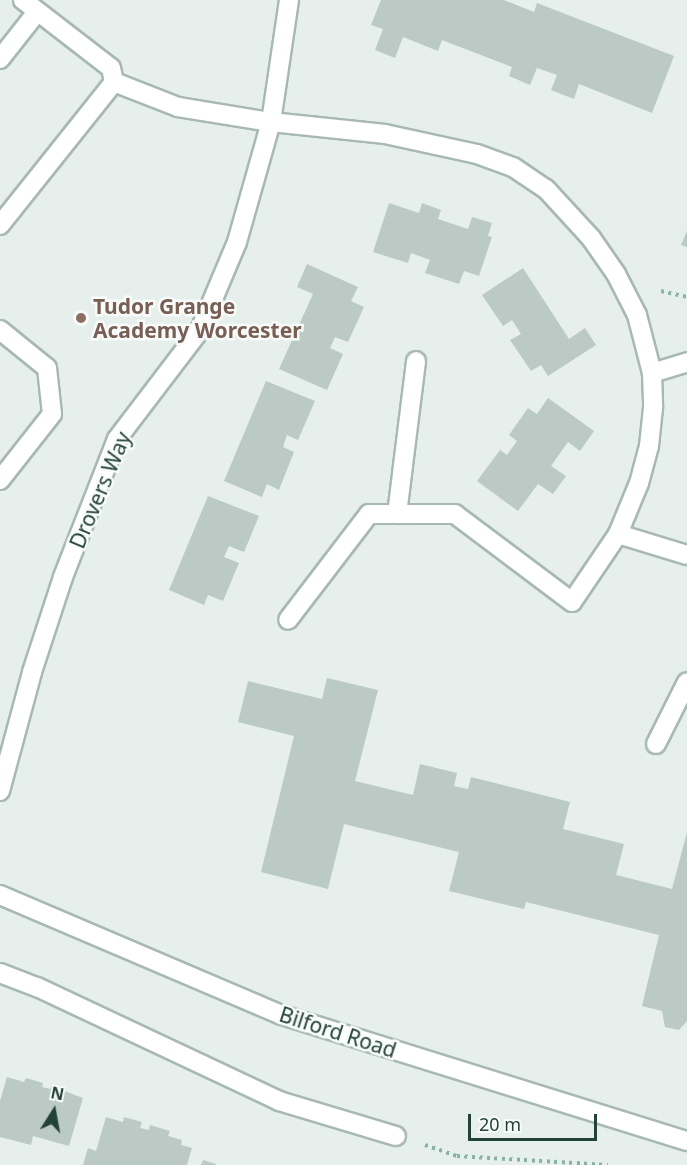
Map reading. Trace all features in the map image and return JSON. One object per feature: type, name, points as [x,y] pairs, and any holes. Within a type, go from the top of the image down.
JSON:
[{"type":"street","points":[[22,0],[111,68],[114,82]]},
{"type":"street","name":"Drovers Way","points":[[0,791],[32,672],[63,577],[117,439],[200,330],[237,242],[271,122],[289,0]]},
{"type":"street","points":[[0,59],[37,12]]},
{"type":"street","points":[[114,82],[178,106],[271,122],[385,134],[477,154],[521,173],[546,189],[591,238],[616,274],[637,315],[652,373],[653,408],[649,447],[639,483],[618,534],[572,602],[455,514],[369,514],[288,620]]},
{"type":"street","points":[[0,225],[114,82]]},
{"type":"street","points":[[0,330],[47,368],[52,414],[0,480]]},
{"type":"street","points":[[397,514],[416,361]]},
{"type":"street","points":[[652,373],[687,362]]},
{"type":"street","points":[[618,534],[687,555]]},
{"type":"street","points":[[656,744],[687,682]]},
{"type":"street","name":"Bilford Road","points":[[0,895],[282,1015],[687,1141]]},
{"type":"street","points":[[0,973],[37,987],[279,1101],[396,1136]]},
{"type":"path","points":[[396,1136],[457,1156],[608,1165]]},
{"type":"building","points":[[381,0],[504,0],[534,12],[537,3],[674,56],[652,113],[579,84],[574,99],[551,90],[557,75],[537,68],[530,85],[509,76],[512,67],[442,40],[438,51],[403,37],[395,58],[375,50],[383,29],[371,25]]},
{"type":"building","points":[[389,203],[419,213],[422,203],[441,210],[438,219],[468,229],[472,217],[492,223],[488,236],[492,237],[479,276],[464,271],[459,284],[425,273],[430,260],[411,253],[408,263],[373,252]]},
{"type":"building","points":[[687,231],[687,247],[681,245]]},
{"type":"building","points":[[307,264],[358,287],[351,301],[364,307],[348,342],[335,337],[330,348],[343,354],[327,390],[279,369],[313,294],[297,287]]},
{"type":"building","points":[[523,268],[569,339],[585,328],[596,345],[548,376],[541,365],[531,371],[510,340],[521,334],[512,320],[503,326],[482,295]]},
{"type":"building","points":[[266,381],[315,401],[298,440],[287,435],[283,447],[294,452],[279,490],[267,484],[262,497],[224,481]]},
{"type":"building","points":[[548,398],[594,431],[580,451],[568,442],[551,466],[566,476],[553,494],[538,484],[518,511],[477,481],[500,450],[507,455],[517,441],[509,435],[528,408],[537,414]]},
{"type":"building","points":[[208,496],[259,516],[244,552],[229,546],[224,557],[239,563],[223,601],[208,595],[204,605],[169,590]]},
{"type":"building","points":[[327,678],[378,690],[355,781],[413,795],[420,764],[457,773],[454,786],[468,789],[471,777],[570,802],[563,829],[624,844],[616,875],[672,889],[687,832],[687,1021],[679,1030],[665,1027],[662,1011],[642,1006],[659,935],[526,902],[524,909],[449,891],[459,852],[344,824],[328,889],[261,872],[294,736],[238,722],[248,681],[322,699]]},
{"type":"building","points":[[7,1077],[24,1082],[26,1078],[43,1083],[42,1087],[50,1089],[51,1086],[83,1098],[69,1146],[33,1136],[31,1145],[0,1137],[0,1101]]},
{"type":"building","points":[[106,1117],[123,1122],[124,1117],[142,1122],[140,1128],[149,1130],[150,1125],[170,1131],[168,1136],[182,1140],[181,1145],[192,1148],[187,1165],[83,1165],[88,1148],[96,1151]]},
{"type":"building","points":[[203,1160],[216,1164],[216,1165],[201,1165]]},
{"type":"place","name":"Tudor Grange Academy Worcester","points":[[81,318]]}]
